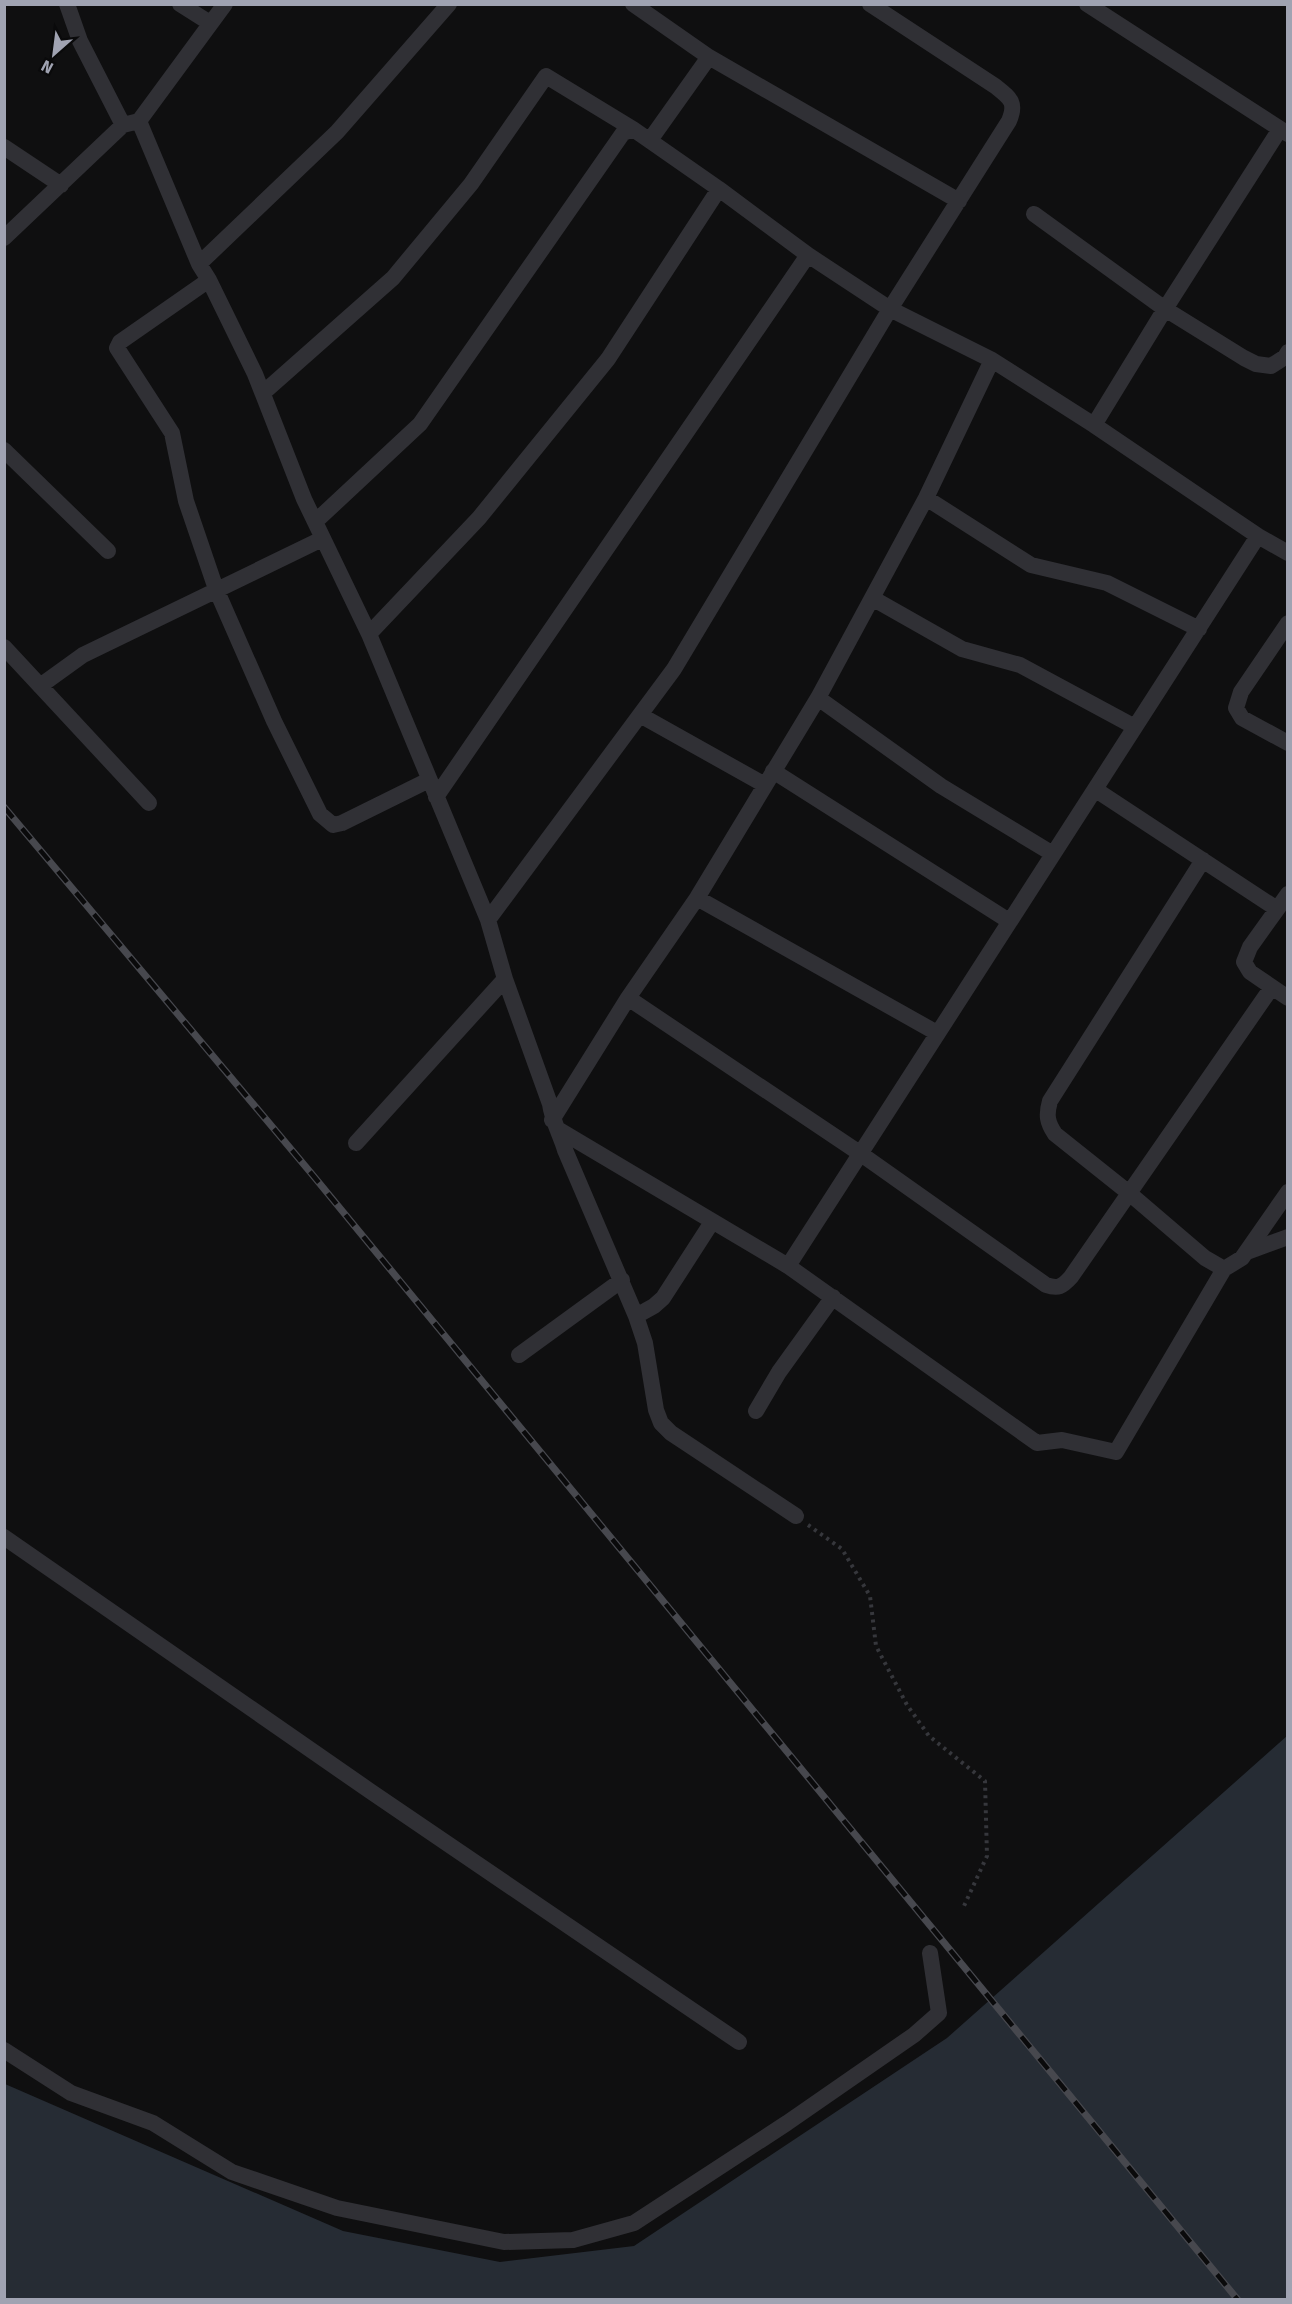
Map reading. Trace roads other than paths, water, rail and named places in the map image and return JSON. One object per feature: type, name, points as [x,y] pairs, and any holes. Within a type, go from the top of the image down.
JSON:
[{"type":"street","points":[[67,4],[80,41],[123,125]]},
{"type":"street","points":[[180,4],[210,23]]},
{"type":"street","points":[[4,238],[123,125],[139,121],[225,4]]},
{"type":"street","points":[[199,264],[337,132],[449,4]]},
{"type":"street","points":[[633,4],[710,57],[959,201]]},
{"type":"street","points":[[488,920],[674,669],[890,309],[1009,121],[1013,111],[1012,102],[995,86],[870,4]]},
{"type":"street","points":[[1087,4],[1284,131],[1165,309],[1094,425]]},
{"type":"street","points":[[650,140],[710,57]]},
{"type":"street","points":[[263,393],[393,278],[471,183],[546,76],[650,140],[807,255],[890,309],[992,360],[1287,553]]},
{"type":"street","points":[[139,121],[199,264],[209,280],[263,393],[304,499],[369,634],[488,920],[505,979],[550,1104],[555,1125],[636,1316],[645,1343],[656,1410],[661,1423],[671,1433],[795,1516]]},
{"type":"street","points":[[315,522],[420,424],[623,133],[633,129]]},
{"type":"street","points":[[4,147],[61,185]]},
{"type":"street","points":[[369,634],[479,518],[608,359],[719,189]]},
{"type":"street","points":[[1034,214],[1165,309],[1256,364],[1271,366],[1287,356]]},
{"type":"street","points":[[436,797],[807,255]]},
{"type":"street","points":[[209,280],[120,342],[117,348],[172,433],[186,501],[216,590],[274,721],[320,814],[326,821],[333,825],[342,823],[429,780]]},
{"type":"street","points":[[555,1125],[628,998],[697,898],[818,698],[926,498],[992,360]]},
{"type":"street","points":[[4,450],[108,551]]},
{"type":"street","points":[[926,498],[1031,565],[1107,584],[1199,629]]},
{"type":"street","points":[[788,1266],[1258,536]]},
{"type":"street","points":[[40,686],[83,655],[322,539]]},
{"type":"street","points":[[872,598],[962,649],[1020,665],[1135,727]]},
{"type":"street","points":[[1287,623],[1240,692],[1236,708],[1242,718],[1287,744]]},
{"type":"street","points":[[4,647],[149,802]]},
{"type":"street","points":[[818,698],[941,786],[1053,854]]},
{"type":"street","points":[[640,715],[769,778],[1009,921]]},
{"type":"street","points":[[1096,790],[1277,909]]},
{"type":"street","points":[[1203,860],[1050,1101],[1047,1114],[1048,1125],[1055,1134],[1205,1258],[1224,1269]]},
{"type":"street","points":[[1287,894],[1250,947],[1244,962],[1250,972],[1287,998]]},
{"type":"street","points":[[697,898],[937,1033]]},
{"type":"street","points":[[356,1143],[505,979]]},
{"type":"street","points":[[628,998],[861,1154],[1046,1285],[1055,1288],[1064,1285],[1071,1277],[1272,987]]},
{"type":"street","points":[[555,1125],[788,1266],[1037,1443],[1062,1440],[1116,1452],[1224,1269],[1242,1258],[1287,1192]]},
{"type":"street","points":[[636,1316],[663,1298],[712,1222]]},
{"type":"street","points":[[1246,1252],[1287,1237]]},
{"type":"street","points":[[519,1355],[622,1280]]},
{"type":"street","points":[[756,1411],[779,1372],[833,1297]]},
{"type":"street","points":[[4,1537],[370,1791],[739,2042]]},
{"type":"street","points":[[4,2050],[71,2093],[153,2123],[232,2172],[337,2208],[504,2242],[573,2240],[634,2223],[914,2035],[939,2013],[930,1953]]},
{"type":"railway","points":[[4,807],[311,1173],[1238,2300]]}]
